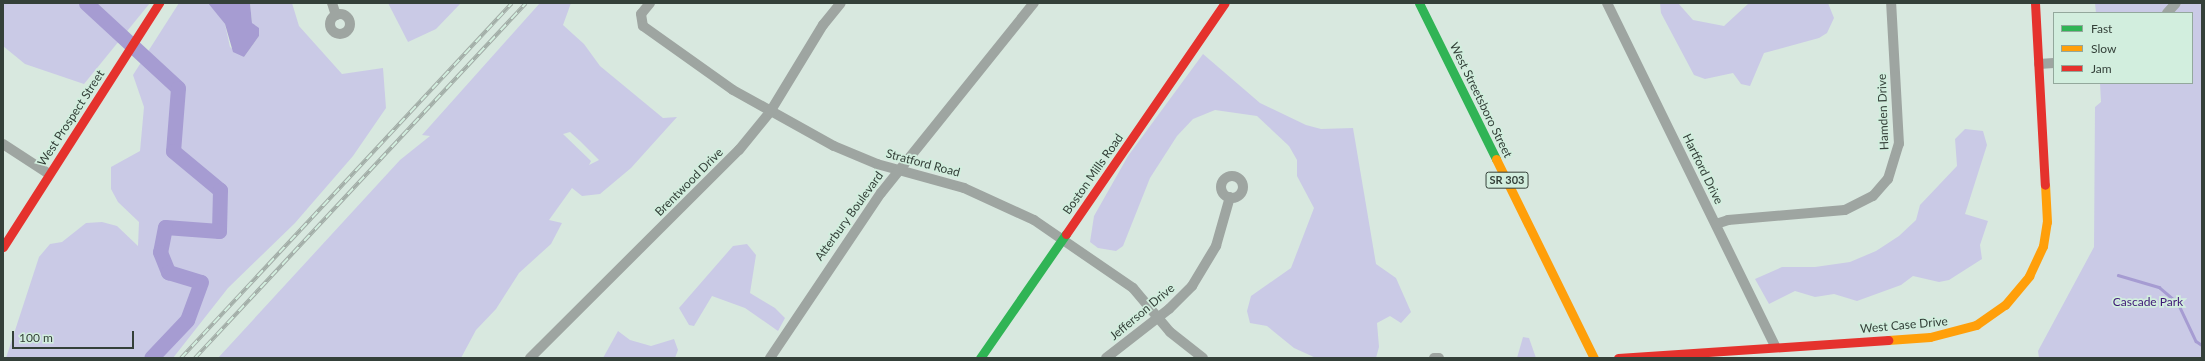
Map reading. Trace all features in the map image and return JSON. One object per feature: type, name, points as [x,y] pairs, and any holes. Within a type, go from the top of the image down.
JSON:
[{"type":"street","name":"West Prospect Street","points":[[3,247],[159,3]]},
{"type":"street","points":[[332,3],[336,15]]},
{"type":"street","name":"Stratford Road","points":[[650,3],[641,14],[643,26],[708,73],[770,112],[834,146],[898,170],[982,194],[1064,238],[1133,288],[1181,342],[1203,358]]},
{"type":"street","name":"Brentwood Drive","points":[[530,358],[596,288],[714,178],[770,112],[822,25],[842,3]]},
{"type":"street","name":"Atterbury Boulevard","points":[[770,358],[898,170],[1034,3]]},
{"type":"street","name":"Boston Mills Road","points":[[980,358],[1225,3]]},
{"type":"street","name":"West Streetsboro Street","points":[[1419,3],[1594,358]]},
{"type":"street","name":"Hartford Drive","points":[[1607,3],[1775,346]]},
{"type":"street","name":"Hamden Drive","points":[[1716,224],[1728,220],[1845,210],[1873,196],[1888,179],[1896,162],[1899,139],[1891,3]]},
{"type":"street","name":"West Case Drive","points":[[1618,358],[1948,334],[1986,319],[2014,296],[2036,261],[2047,222],[2035,3]]},
{"type":"street","points":[[2168,12],[2176,3]]},
{"type":"street","points":[[2039,64],[2053,63]]},
{"type":"street","points":[[3,144],[49,174]]},
{"type":"street","name":"Jefferson Drive","points":[[1106,358],[1159,317],[1192,286],[1208,264],[1224,225],[1230,197]]},
{"type":"street","points":[[1434,358],[1439,358]]},
{"type":"green space","points":[[3,3],[150,3],[84,84],[25,64],[3,46]]},
{"type":"green space","points":[[179,3],[210,4],[225,24],[230,47],[244,57],[259,36],[252,23],[250,3],[292,3],[299,26],[342,74],[383,68],[386,108],[353,156],[295,223],[228,288],[173,358],[6,358],[39,257],[50,244],[62,242],[86,223],[102,222],[117,226],[138,246],[139,222],[118,202],[111,189],[111,167],[140,151],[144,107],[133,75]]},
{"type":"green space","points":[[388,3],[461,3],[436,29],[408,42]]},
{"type":"green space","points":[[540,3],[571,3],[563,25],[584,44],[600,66],[663,118],[677,117],[631,168],[600,194],[582,196],[572,188],[549,220],[562,223],[551,244],[519,273],[496,309],[476,330],[461,358],[218,358],[400,160],[430,136],[422,135]],"holes":[[[570,132],[599,160],[589,165],[591,161],[563,134]]]},
{"type":"green space","points":[[1660,3],[1678,3],[1693,20],[1724,26],[1749,3],[1828,3],[1834,18],[1827,33],[1819,38],[1764,53],[1750,86],[1741,84],[1733,73],[1705,79],[1694,75],[1661,13]]},
{"type":"green space","name":"Cascade Park","points":[[2095,3],[2202,3],[2202,358],[2039,358],[2038,351],[2094,247],[2095,107],[2101,102],[2100,84],[2193,84],[2193,12],[2096,12]]},
{"type":"green space","points":[[1203,54],[1260,103],[1306,125],[1321,129],[1353,128],[1376,264],[1396,278],[1411,312],[1401,323],[1390,316],[1377,323],[1379,347],[1376,358],[1316,358],[1294,348],[1267,326],[1250,323],[1247,311],[1251,296],[1291,268],[1314,208],[1297,176],[1297,160],[1289,146],[1257,116],[1215,110],[1193,119],[1177,136],[1150,178],[1123,246],[1116,251],[1098,248],[1090,242],[1094,216],[1128,156]]},
{"type":"green space","points":[[1965,129],[1983,131],[1987,145],[1965,214],[1988,221],[1980,245],[1982,259],[1949,280],[1939,282],[1913,276],[1901,285],[1857,301],[1834,294],[1815,297],[1795,291],[1769,304],[1755,279],[1782,267],[1815,267],[1850,262],[1876,251],[1899,236],[1916,220],[1920,205],[1957,166],[1955,139]]},
{"type":"green space","points":[[747,244],[756,255],[750,293],[775,308],[785,318],[778,331],[745,308],[712,296],[694,326],[689,325],[679,308],[733,246]]},
{"type":"green space","points":[[618,331],[630,340],[651,346],[674,339],[678,350],[675,358],[603,358]]},
{"type":"green space","points":[[1523,337],[1529,338],[1536,358],[1517,358]]},
{"type":"shaded area","points":[[208,3],[250,3],[252,23],[259,28],[259,36],[244,57],[233,52],[225,24]]},
{"type":"waterway","points":[[86,3],[178,88],[173,151],[220,190],[219,231],[165,227],[160,252],[168,272],[201,282],[187,320],[151,358]]},
{"type":"waterway","points":[[2118,275],[2159,287],[2178,303],[2196,341],[2202,345]]},
{"type":"railway","points":[[181,358],[512,3]]},
{"type":"railway","points":[[195,358],[526,3]]},
{"type":"traffic: fast","points":[[1419,3],[1496,159]]},
{"type":"traffic: fast","points":[[980,358],[1066,234]]},
{"type":"traffic: slow","points":[[1496,159],[1594,358]]},
{"type":"traffic: slow","points":[[1888,340],[1930,337],[1976,325],[2005,305],[2029,276],[2043,246],[2047,222],[2045,185]]},
{"type":"traffic: jam","points":[[3,247],[159,3]]},
{"type":"traffic: jam","points":[[1066,234],[1225,3]]},
{"type":"traffic: jam","points":[[2035,3],[2045,185]]},
{"type":"traffic: jam","points":[[1618,358],[1888,340]]}]
